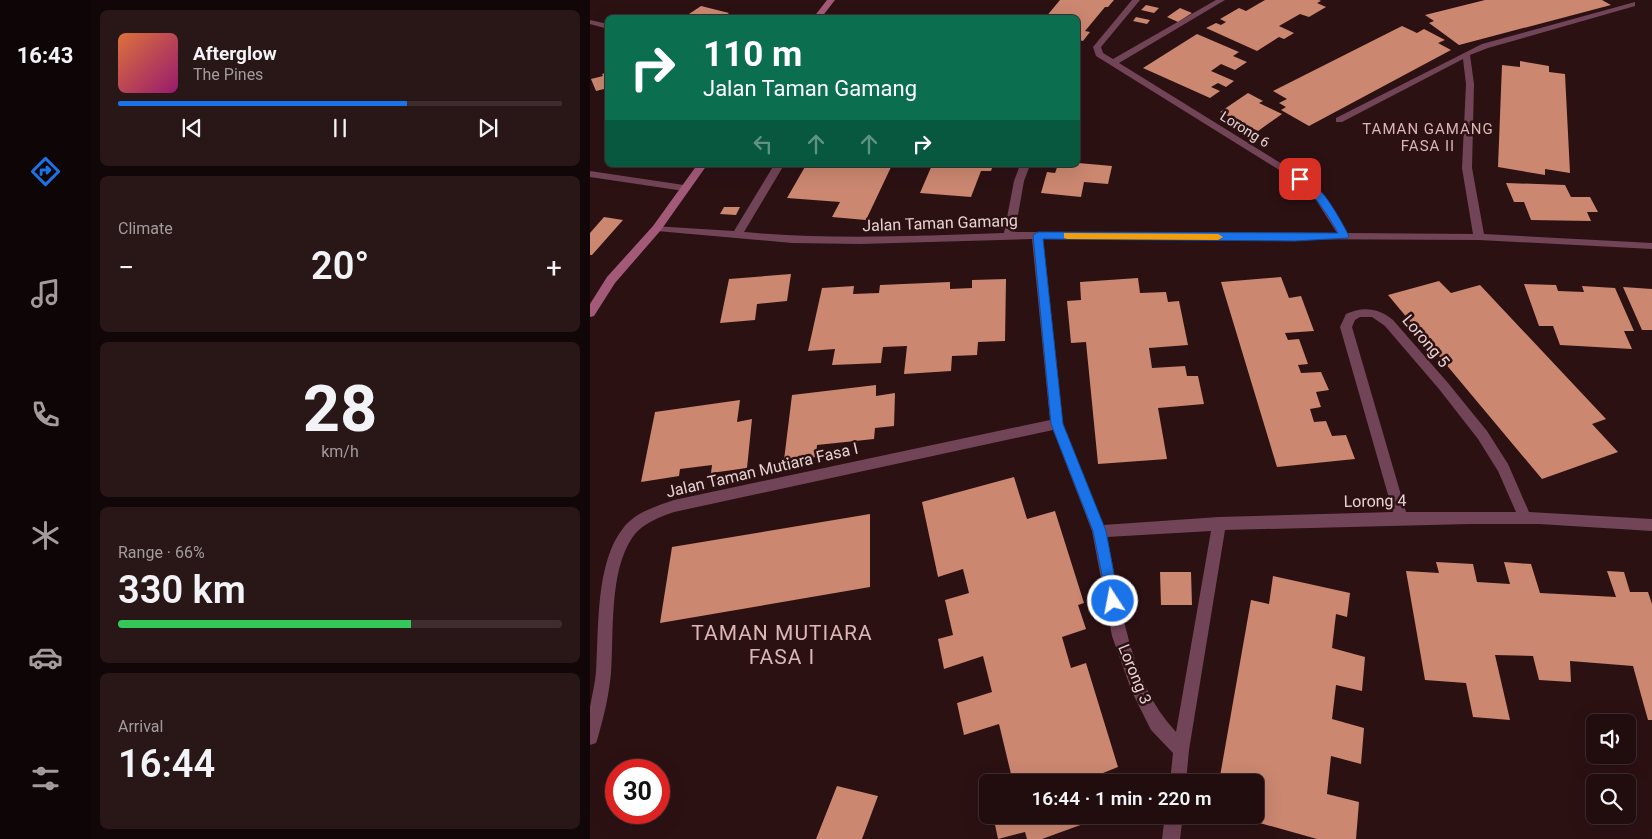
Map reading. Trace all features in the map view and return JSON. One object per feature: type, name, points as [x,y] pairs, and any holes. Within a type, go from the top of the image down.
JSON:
[{"type":"main road","points":[[818,15],[831,0]]},
{"type":"main road","points":[[590,313],[611,280],[657,228],[700,167]]},
{"type":"street","name":"Lorong 6","points":[[1136,0],[1097,47],[1098,54],[1300,179],[1316,191],[1327,205],[1344,236]]},
{"type":"street","points":[[1113,63],[1221,0]]},
{"type":"street","points":[[1340,120],[1466,54],[1485,46],[1632,4]]},
{"type":"street","points":[[590,22],[605,26]]},
{"type":"street","points":[[1466,54],[1470,84],[1467,168],[1479,237]]},
{"type":"street","points":[[737,235],[778,167]]},
{"type":"street","points":[[1009,236],[1018,181],[1024,167]]},
{"type":"street","points":[[590,174],[684,188]]},
{"type":"street","name":"Jalan Taman Gamang","points":[[657,228],[737,235],[860,241],[1038,235],[1295,238],[1344,236],[1479,237],[1652,246]]},
{"type":"street","name":"Lorong 3","points":[[1038,235],[1057,424],[1099,531],[1120,636],[1140,692],[1157,724],[1182,750]]},
{"type":"street","name":"Lorong 5","points":[[1401,518],[1346,327],[1350,317],[1362,312],[1377,314],[1389,322],[1462,409],[1494,452],[1512,485],[1525,518]]},
{"type":"street","name":"Jalan Taman Mutiara Fasa I","points":[[590,737],[601,693],[612,578],[618,550],[627,534],[638,522],[674,506],[1057,424]]},
{"type":"street","name":"Lorong 4","points":[[1099,531],[1219,523],[1401,518],[1525,518],[1652,525]]},
{"type":"street","points":[[1179,774],[1219,523]]},
{"type":"street","points":[[1171,839],[1173,824]]},
{"type":"building","points":[[1060,0],[1114,0],[1108,7],[1105,7],[1085,31],[1090,32],[1083,41],[1080,40],[1080,15],[1048,15]]},
{"type":"building","points":[[1265,0],[1319,0],[1321,1],[1317,3],[1326,7],[1309,17],[1300,14],[1279,26],[1294,33],[1284,39],[1279,37],[1257,51],[1206,28],[1216,23],[1221,25],[1226,22],[1220,19],[1239,8],[1246,11]]},
{"type":"building","points":[[1485,0],[1602,0],[1611,5],[1459,45],[1429,23],[1434,21],[1425,15]]},
{"type":"building","points":[[1146,5],[1159,8],[1154,13],[1141,10]]},
{"type":"building","points":[[701,6],[729,13],[726,15],[688,15]]},
{"type":"building","points":[[1180,8],[1192,13],[1178,22],[1167,17]]},
{"type":"building","points":[[1136,17],[1150,20],[1147,24],[1133,21]]},
{"type":"building","points":[[1402,26],[1417,33],[1424,29],[1445,40],[1438,43],[1451,50],[1309,126],[1281,110],[1286,107],[1279,103],[1287,99],[1273,91]]},
{"type":"building","points":[[1197,34],[1239,52],[1233,56],[1247,62],[1235,70],[1221,64],[1211,71],[1234,81],[1226,87],[1218,83],[1211,87],[1220,91],[1210,98],[1143,68]]},
{"type":"building","points":[[1520,61],[1549,66],[1549,72],[1565,74],[1570,173],[1545,169],[1545,175],[1498,167],[1502,65],[1520,67]]},
{"type":"building","points":[[605,73],[605,89],[596,91],[591,79],[603,76],[602,74]]},
{"type":"building","points":[[1248,93],[1263,101],[1259,103],[1282,114],[1258,131],[1220,112]]},
{"type":"building","points":[[1080,163],[1112,166],[1108,184],[1084,182],[1081,197],[1041,193],[1047,172],[1055,173],[1057,167],[1080,167]]},
{"type":"building","points":[[805,167],[891,167],[866,220],[832,217],[840,202],[787,198]]},
{"type":"building","points":[[931,167],[992,167],[991,171],[981,171],[971,197],[920,193]]},
{"type":"building","points":[[1506,183],[1565,185],[1571,197],[1590,197],[1598,212],[1587,212],[1591,221],[1531,220],[1524,202],[1514,202]]},
{"type":"building","points":[[724,207],[740,207],[736,215],[720,214]]},
{"type":"building","points":[[604,217],[623,220],[590,255],[590,233]]},
{"type":"building","points":[[791,274],[787,301],[757,304],[755,320],[720,323],[729,279]]},
{"type":"building","points":[[1281,277],[1289,298],[1301,296],[1314,331],[1285,333],[1288,340],[1299,339],[1308,364],[1298,365],[1301,373],[1321,372],[1329,390],[1316,392],[1321,407],[1310,409],[1314,422],[1326,421],[1332,436],[1346,435],[1355,459],[1277,467],[1221,282]]},
{"type":"building","points":[[1138,278],[1140,293],[1166,292],[1168,302],[1179,301],[1188,345],[1149,348],[1152,368],[1185,366],[1187,376],[1198,376],[1204,404],[1158,408],[1167,459],[1098,464],[1086,342],[1071,343],[1067,301],[1081,300],[1080,282]]},
{"type":"building","points":[[1006,279],[1005,341],[978,342],[977,355],[952,356],[951,371],[904,374],[907,346],[883,347],[881,363],[832,365],[835,349],[808,351],[822,288],[854,286],[853,294],[879,293],[880,285],[950,282],[950,289],[972,288],[972,280]]},
{"type":"building","points":[[1439,281],[1451,293],[1480,285],[1606,419],[1592,424],[1618,452],[1542,479],[1388,295]]},
{"type":"building","points":[[1524,284],[1556,285],[1558,291],[1584,292],[1582,286],[1615,288],[1634,331],[1624,331],[1632,349],[1560,345],[1553,326],[1539,326]]},
{"type":"building","points":[[1623,287],[1652,289],[1652,330],[1642,330]]},
{"type":"building","points":[[876,385],[876,396],[895,393],[894,426],[875,428],[874,439],[817,445],[816,457],[784,460],[792,395]]},
{"type":"building","points":[[740,400],[737,422],[752,419],[747,468],[711,473],[712,465],[680,469],[679,476],[641,482],[655,412]]},
{"type":"building","points":[[1014,477],[1027,519],[1055,511],[1084,603],[1078,605],[1086,629],[1062,637],[1071,668],[1086,663],[1118,767],[1103,774],[1011,774],[999,724],[964,735],[957,703],[992,692],[983,656],[944,669],[938,639],[953,635],[945,600],[969,593],[963,569],[938,577],[922,502]]},
{"type":"building","points":[[870,514],[870,587],[660,623],[672,547]]},
{"type":"building","points":[[1436,562],[1473,564],[1477,582],[1510,584],[1504,562],[1531,564],[1540,593],[1616,597],[1607,571],[1624,572],[1630,592],[1648,592],[1652,604],[1652,720],[1648,720],[1633,666],[1570,661],[1571,682],[1539,680],[1533,656],[1495,655],[1510,720],[1473,717],[1466,683],[1425,680],[1406,571],[1439,573]]},
{"type":"building","points":[[1160,572],[1191,572],[1192,605],[1161,605]]},
{"type":"building","points":[[1273,576],[1350,593],[1347,617],[1336,614],[1332,648],[1365,657],[1362,691],[1336,685],[1332,719],[1364,728],[1361,764],[1331,756],[1327,794],[1359,802],[1356,839],[1317,839],[1264,824],[1264,774],[1220,774],[1251,600],[1269,604]]},
{"type":"building","points":[[837,786],[878,796],[862,839],[816,839]]},
{"type":"building","points":[[995,824],[1083,824],[1042,839],[1027,839],[1025,832],[998,839]]},
{"type":"slow traffic","points":[[1067,236],[1218,237]]},
{"type":"district","name":"TAMAN GAMANG FASA II","points":[[1428,138]]},
{"type":"district","name":"TAMAN MUTIARA FASA I","points":[[782,645]]},
{"type":"route","points":[[1113,601],[1099,531],[1057,424],[1038,235],[1295,238],[1344,236],[1327,205],[1316,191],[1300,179]]}]
